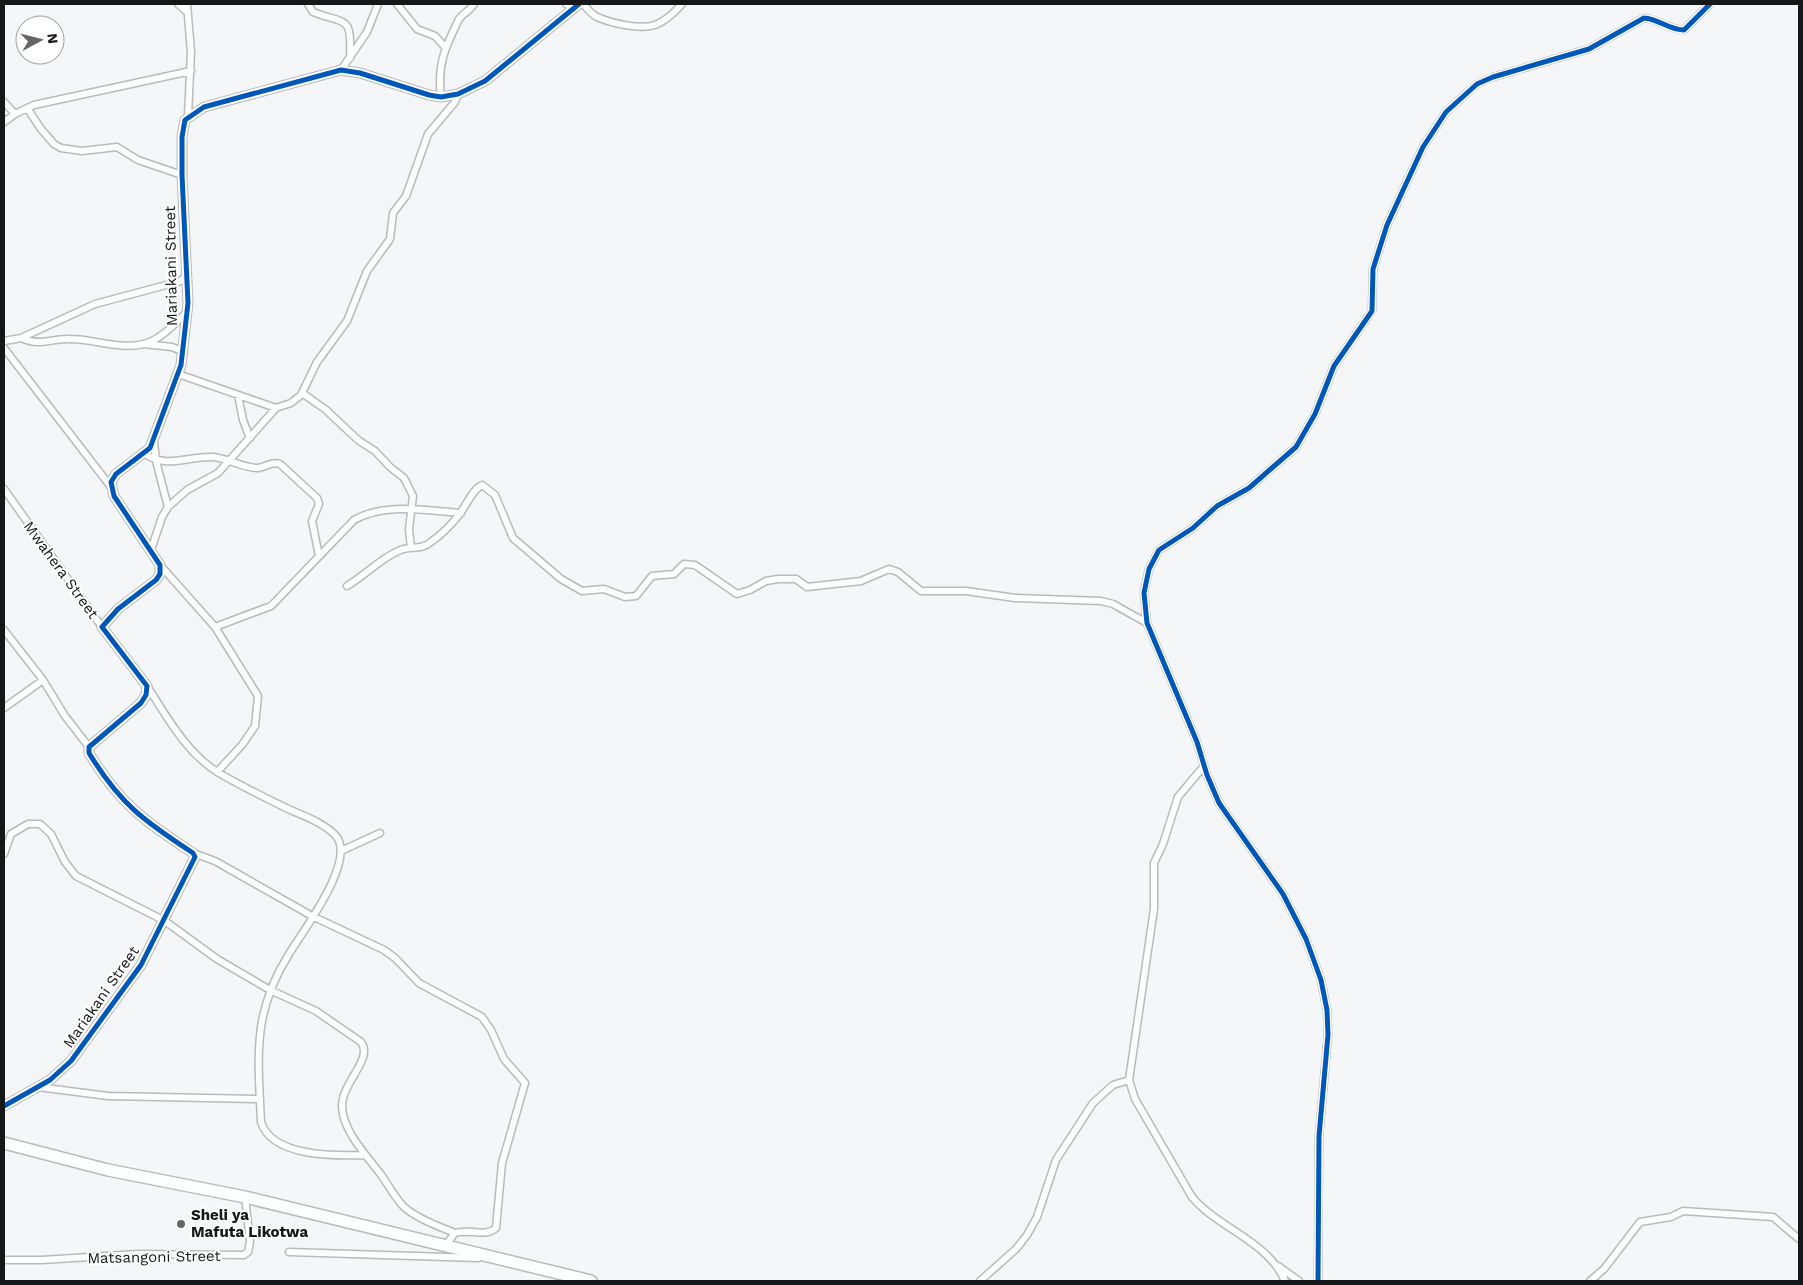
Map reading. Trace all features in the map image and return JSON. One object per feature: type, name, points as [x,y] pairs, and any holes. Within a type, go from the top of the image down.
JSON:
[{"type":"highway","points":[[4,1144],[108,1170],[245,1197],[591,1281]]},
{"type":"street","points":[[178,4],[188,14]]},
{"type":"street","points":[[187,4],[190,71],[188,115],[204,107],[341,70],[360,73],[404,88],[442,96],[458,94],[485,81],[575,5],[603,19],[640,26],[654,26],[663,21],[682,4]]},
{"type":"street","points":[[308,4],[313,12],[346,23],[351,36],[350,58]]},
{"type":"street","points":[[341,70],[367,32],[378,4]]},
{"type":"street","points":[[397,4],[417,30],[435,36],[445,47]]},
{"type":"street","points":[[442,96],[440,72],[445,47],[458,20],[474,4]]},
{"type":"street","points":[[1318,1281],[1319,1136],[1328,1035],[1321,980],[1306,939],[1283,894],[1219,803],[1204,766],[1197,742],[1148,623],[1144,593],[1149,569],[1155,556],[1217,506],[1249,488],[1296,446],[1302,437],[1315,414],[1334,366],[1372,311],[1373,269],[1387,225],[1423,147],[1446,112],[1477,84],[1493,77],[1589,49],[1644,18],[1650,18],[1673,29],[1684,30],[1710,4]]},
{"type":"street","points":[[4,122],[27,108],[99,89],[190,71]]},
{"type":"street","points":[[150,550],[162,517],[168,507],[187,490],[208,480],[229,462],[276,408],[292,403],[302,393],[317,362],[348,321],[367,271],[390,239],[392,213],[406,196],[428,134],[455,102],[458,94]]},
{"type":"street","points":[[4,102],[15,114]]},
{"type":"street","points":[[27,108],[41,129],[54,144],[61,148],[82,151],[117,147],[138,160],[182,176]]},
{"type":"street","name":"Mariakani Street","points":[[111,487],[112,479],[116,474],[145,454],[154,442],[184,352],[187,312],[182,137],[185,120],[188,115]]},
{"type":"street","points":[[4,341],[21,338],[78,311],[182,281],[186,275]]},
{"type":"street","points":[[144,344],[173,325],[187,312]]},
{"type":"street","points":[[21,338],[37,343],[71,339],[118,345],[144,344],[172,348],[184,352]]},
{"type":"street","points":[[4,348],[111,487],[114,496],[160,565],[215,627],[258,696],[255,726],[242,746],[217,772]]},
{"type":"street","points":[[178,374],[276,408]]},
{"type":"street","points":[[302,393],[325,409],[358,440],[375,451],[390,468],[404,478],[413,496],[409,529],[411,548]]},
{"type":"street","points":[[238,395],[243,420],[250,438]]},
{"type":"street","points":[[154,442],[156,461],[168,507]]},
{"type":"street","points":[[145,454],[156,461],[166,462],[212,457],[258,468],[278,463],[317,498],[320,508],[312,521],[319,556]]},
{"type":"street","points":[[347,586],[382,559],[405,548],[424,548],[461,513],[476,489],[484,485],[495,494],[517,542],[561,579],[582,591],[604,589],[625,598],[636,596],[652,576],[674,574],[684,564],[695,564],[737,594],[776,579],[796,579],[807,587],[861,581],[889,569],[898,572],[921,591],[966,591],[1015,598],[1101,601],[1113,604],[1148,623]]},
{"type":"street","name":"Mwahera Street","points":[[4,488],[102,627]]},
{"type":"street","points":[[215,627],[272,606],[354,520],[363,515],[372,512],[412,510],[461,513]]},
{"type":"street","points":[[160,565],[160,574],[156,580],[118,609],[102,627],[147,686],[185,742],[217,772],[329,830],[337,838],[341,851],[326,895],[280,969],[270,990],[260,1021],[257,1052],[261,1122],[264,1131],[272,1140],[292,1148],[328,1154],[365,1155]]},
{"type":"street","points":[[4,630],[43,680],[65,716],[89,747]]},
{"type":"street","points":[[4,708],[43,680]]},
{"type":"street","points":[[4,854],[11,834],[28,824],[40,824],[50,834],[61,857],[76,876],[164,921],[217,959],[270,990],[328,1018],[364,1046],[364,1058],[345,1089],[342,1108],[354,1137],[365,1155],[405,1208],[435,1225],[455,1233],[466,1231],[488,1233],[496,1228],[502,1163],[524,1081],[504,1059],[491,1030],[482,1016],[419,983],[395,958],[384,950],[312,916],[215,861],[194,853],[148,824],[118,796],[88,753],[89,747],[141,703],[146,695],[147,686]]},
{"type":"street","points":[[1204,766],[1178,797],[1154,863],[1153,915],[1129,1080],[1136,1099],[1192,1197],[1203,1210],[1261,1251],[1299,1281]]},
{"type":"street","points":[[341,851],[380,833]]},
{"type":"street","name":"Mariakani Street","points":[[4,1106],[62,1071],[71,1061],[141,965],[193,864],[194,853]]},
{"type":"street","points":[[980,1281],[1016,1249],[1027,1235],[1037,1217],[1056,1160],[1092,1104],[1113,1085],[1129,1080]]},
{"type":"street","points":[[38,1087],[108,1096],[260,1099]]},
{"type":"street","name":"Matsangoni Street","points":[[4,1260],[42,1260],[138,1254],[244,1255],[248,1252],[250,1242],[245,1197]]},
{"type":"street","points":[[1590,1281],[1604,1270],[1640,1222],[1671,1217],[1682,1211],[1773,1216],[1797,1238],[1799,1244]]},
{"type":"street","points":[[445,1246],[455,1233]]},
{"type":"street","points":[[289,1252],[492,1258]]},
{"type":"street","points":[[1276,1264],[1285,1281]]},
{"type":"cycle path","points":[[4,1106],[50,1080],[71,1061],[141,965],[195,857],[193,853],[160,831],[134,810],[111,786],[89,753],[89,747],[141,703],[146,695],[147,686],[102,627],[118,609],[156,580],[160,574],[160,565],[114,496],[111,482],[116,474],[150,448],[181,365],[188,303],[182,175],[182,137],[185,120],[204,107],[341,70],[360,73],[429,95],[441,97],[458,94],[485,81],[579,4]]},
{"type":"cycle path","points":[[1318,1281],[1319,1136],[1328,1035],[1327,1010],[1321,980],[1306,939],[1283,894],[1219,803],[1207,775],[1197,742],[1147,623],[1144,593],[1149,569],[1159,550],[1193,528],[1217,506],[1249,488],[1296,447],[1315,414],[1334,366],[1372,311],[1373,269],[1387,225],[1423,147],[1446,112],[1477,84],[1493,77],[1589,49],[1644,18],[1684,30],[1710,4]]},
{"type":"place","name":"Sheli ya Mafuta Likotwa","points":[[181,1224]]}]
